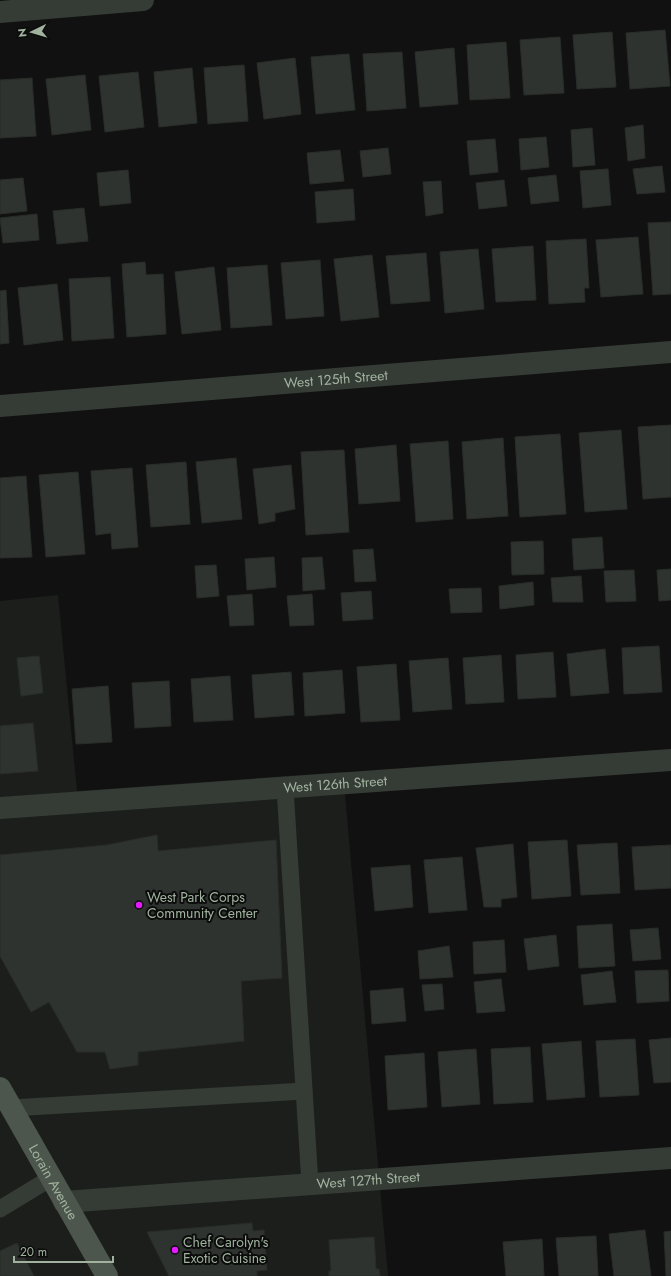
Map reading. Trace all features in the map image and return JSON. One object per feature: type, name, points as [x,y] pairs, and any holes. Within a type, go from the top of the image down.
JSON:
[{"type":"main road","name":"Lorain Avenue","points":[[3,1096],[107,1276]]},
{"type":"street","points":[[0,12],[143,0]]},
{"type":"street","name":"West 125th Street","points":[[0,406],[671,352]]},
{"type":"street","name":"West 126th Street","points":[[0,808],[671,760]]},
{"type":"street","name":"West 127th Street","points":[[64,1202],[671,1158]]},
{"type":"lane","points":[[285,788],[310,1184]]},
{"type":"lane","points":[[3,1096],[304,1092]]},
{"type":"lane","points":[[0,1208],[51,1178]]},
{"type":"shaded area","points":[[58,595],[77,791],[343,772],[388,1276],[0,1276],[0,601]]},
{"type":"building","points":[[665,30],[670,86],[630,89],[626,33]]},
{"type":"building","points":[[612,32],[616,87],[577,89],[573,35]]},
{"type":"building","points":[[560,37],[564,93],[524,95],[520,40]]},
{"type":"building","points":[[506,42],[510,98],[470,100],[467,45]]},
{"type":"building","points":[[454,48],[458,104],[420,107],[415,52]]},
{"type":"building","points":[[402,52],[406,108],[367,111],[363,54]]},
{"type":"building","points":[[349,54],[355,110],[316,114],[311,57]]},
{"type":"building","points":[[295,58],[301,114],[264,119],[257,63]]},
{"type":"building","points":[[244,65],[248,121],[208,124],[204,68]]},
{"type":"building","points":[[192,68],[197,123],[159,127],[154,72]]},
{"type":"building","points":[[138,72],[144,127],[105,132],[99,76]]},
{"type":"building","points":[[85,75],[91,130],[52,135],[46,79]]},
{"type":"building","points":[[32,78],[36,136],[0,138],[0,80]]},
{"type":"building","points":[[643,125],[645,158],[628,161],[625,128]]},
{"type":"building","points":[[592,128],[595,165],[573,167],[571,130]]},
{"type":"building","points":[[546,137],[549,167],[521,170],[519,139]]},
{"type":"building","points":[[495,139],[498,172],[470,175],[467,141]]},
{"type":"building","points":[[388,148],[391,174],[363,177],[360,151]]},
{"type":"building","points":[[340,150],[344,181],[310,184],[307,153]]},
{"type":"building","points":[[662,166],[665,192],[637,194],[633,169]]},
{"type":"building","points":[[608,169],[611,205],[583,208],[580,171]]},
{"type":"building","points":[[128,170],[131,203],[100,206],[97,173]]},
{"type":"building","points":[[556,175],[559,201],[531,204],[528,178]]},
{"type":"building","points":[[23,178],[27,211],[0,214],[0,180]]},
{"type":"building","points":[[504,180],[507,206],[479,209],[476,183]]},
{"type":"building","points":[[441,181],[443,213],[426,216],[423,182]]},
{"type":"building","points":[[353,189],[355,220],[317,223],[315,192]]},
{"type":"building","points":[[84,208],[88,241],[57,244],[53,211]]},
{"type":"building","points":[[37,214],[39,240],[3,243],[0,218]]},
{"type":"building","points":[[671,222],[671,294],[653,295],[648,223]]},
{"type":"building","points":[[638,237],[643,294],[601,297],[596,240]]},
{"type":"building","points":[[586,239],[589,288],[584,288],[585,302],[549,304],[546,241]]},
{"type":"building","points":[[533,246],[536,300],[496,302],[492,249]]},
{"type":"building","points":[[478,249],[484,309],[445,313],[440,252]]},
{"type":"building","points":[[426,253],[430,301],[391,304],[386,256]]},
{"type":"building","points":[[372,255],[379,317],[341,321],[334,259]]},
{"type":"building","points":[[320,260],[324,316],[286,319],[281,263]]},
{"type":"building","points":[[145,262],[146,275],[163,274],[166,334],[127,337],[122,264]]},
{"type":"building","points":[[267,265],[272,325],[231,328],[227,268]]},
{"type":"building","points":[[214,267],[221,330],[182,334],[175,272]]},
{"type":"building","points":[[110,277],[114,338],[72,341],[69,279]]},
{"type":"building","points":[[57,284],[63,340],[24,345],[18,288]]},
{"type":"building","points":[[6,290],[9,343],[0,344],[0,291]]},
{"type":"building","points":[[671,425],[671,497],[643,499],[638,427]]},
{"type":"building","points":[[621,430],[627,509],[585,512],[579,433]]},
{"type":"building","points":[[560,434],[566,514],[520,517],[515,437]]},
{"type":"building","points":[[503,438],[508,516],[467,519],[462,442]]},
{"type":"building","points":[[448,441],[453,519],[416,522],[410,444]]},
{"type":"building","points":[[396,445],[400,501],[359,504],[355,449]]},
{"type":"building","points":[[344,450],[349,532],[306,535],[301,452]]},
{"type":"building","points":[[236,458],[242,519],[202,523],[196,462]]},
{"type":"building","points":[[186,462],[190,524],[151,527],[146,465]]},
{"type":"building","points":[[291,465],[295,509],[275,513],[275,521],[259,524],[253,469]]},
{"type":"building","points":[[132,468],[138,547],[112,549],[111,533],[96,535],[91,471]]},
{"type":"building","points":[[78,472],[85,554],[46,557],[39,475]]},
{"type":"building","points":[[26,476],[32,557],[0,558],[0,478]]},
{"type":"building","points":[[602,537],[604,568],[574,570],[572,539]]},
{"type":"building","points":[[543,541],[544,574],[512,575],[511,542]]},
{"type":"building","points":[[373,549],[376,581],[355,582],[353,550]]},
{"type":"building","points":[[274,557],[276,587],[247,590],[245,559]]},
{"type":"building","points":[[322,557],[325,589],[303,591],[302,558]]},
{"type":"building","points":[[216,565],[219,596],[197,598],[195,566]]},
{"type":"building","points":[[671,569],[671,600],[659,601],[657,570]]},
{"type":"building","points":[[634,570],[636,601],[606,602],[604,571]]},
{"type":"building","points":[[581,576],[583,602],[553,602],[551,578]]},
{"type":"building","points":[[533,582],[534,605],[500,609],[499,586]]},
{"type":"building","points":[[481,588],[482,612],[451,613],[449,589]]},
{"type":"building","points":[[371,591],[373,619],[343,621],[341,593]]},
{"type":"building","points":[[252,594],[254,625],[230,626],[227,596]]},
{"type":"building","points":[[312,594],[314,625],[290,626],[287,596]]},
{"type":"building","points":[[659,646],[662,692],[624,694],[622,648]]},
{"type":"building","points":[[605,649],[609,693],[571,696],[567,654]]},
{"type":"building","points":[[553,652],[556,697],[518,699],[516,655]]},
{"type":"building","points":[[501,655],[504,702],[466,704],[463,658]]},
{"type":"building","points":[[39,656],[43,693],[21,696],[17,658]]},
{"type":"building","points":[[448,658],[452,709],[413,712],[409,661]]},
{"type":"building","points":[[396,664],[400,720],[361,722],[357,667]]},
{"type":"building","points":[[342,670],[345,713],[305,716],[303,673]]},
{"type":"building","points":[[291,672],[294,715],[255,718],[252,675]]},
{"type":"building","points":[[230,676],[233,720],[194,722],[191,679]]},
{"type":"building","points":[[169,681],[171,726],[135,728],[132,683]]},
{"type":"building","points":[[108,686],[112,742],[76,744],[72,689]]},
{"type":"building","points":[[33,723],[38,771],[0,774],[0,726]]},
{"type":"building","name":"West Park Corps Community Center","points":[[157,835],[158,851],[276,840],[282,978],[241,981],[244,1041],[138,1052],[138,1065],[110,1069],[105,1052],[77,1052],[49,1002],[31,1012],[0,956],[0,855],[107,845]]},
{"type":"building","points":[[567,840],[571,896],[532,899],[528,842]]},
{"type":"building","points":[[617,843],[620,893],[581,895],[577,845]]},
{"type":"building","points":[[513,844],[517,897],[501,899],[501,907],[484,907],[476,848]]},
{"type":"building","points":[[671,845],[671,888],[635,890],[632,847]]},
{"type":"building","points":[[462,857],[467,910],[429,913],[424,860]]},
{"type":"building","points":[[410,865],[413,907],[375,911],[371,868]]},
{"type":"building","points":[[612,924],[615,966],[579,968],[577,926]]},
{"type":"building","points":[[658,928],[661,959],[633,961],[630,930]]},
{"type":"building","points":[[556,935],[559,966],[528,970],[524,939]]},
{"type":"building","points":[[504,940],[506,972],[474,974],[473,942]]},
{"type":"building","points":[[449,946],[453,977],[420,979],[418,951]]},
{"type":"building","points":[[668,970],[669,1001],[637,1003],[635,971]]},
{"type":"building","points":[[612,971],[616,1002],[584,1005],[581,975]]},
{"type":"building","points":[[501,979],[505,1011],[477,1013],[474,982]]},
{"type":"building","points":[[442,984],[444,1009],[425,1011],[422,985]]},
{"type":"building","points":[[403,988],[406,1021],[372,1024],[370,991]]},
{"type":"building","points":[[671,1038],[671,1082],[654,1083],[649,1040]]},
{"type":"building","points":[[635,1039],[639,1095],[600,1097],[596,1041]]},
{"type":"building","points":[[581,1041],[585,1097],[547,1100],[542,1044]]},
{"type":"building","points":[[530,1047],[533,1102],[494,1104],[491,1049]]},
{"type":"building","points":[[476,1049],[480,1104],[442,1107],[438,1052]]},
{"type":"building","points":[[424,1053],[427,1107],[388,1110],[385,1056]]},
{"type":"building","points":[[252,1223],[253,1231],[264,1230],[267,1270],[257,1271],[257,1276],[169,1276],[147,1232]]},
{"type":"building","points":[[645,1230],[651,1276],[614,1276],[609,1234]]},
{"type":"building","points":[[671,1231],[671,1276],[666,1276],[664,1232]]},
{"type":"building","points":[[596,1236],[598,1276],[559,1276],[556,1238]]},
{"type":"building","points":[[374,1237],[376,1269],[379,1269],[380,1276],[329,1276],[329,1271],[331,1271],[329,1240]]},
{"type":"building","points":[[542,1239],[544,1276],[506,1276],[503,1242]]},
{"type":"building","points":[[17,1243],[34,1276],[0,1276],[0,1251]]},
{"type":"place","name":"West Park Corps Community Center","points":[[139,905]]},
{"type":"place","name":"Chef Carolyn's Exotic Cuisine","points":[[175,1250]]}]
